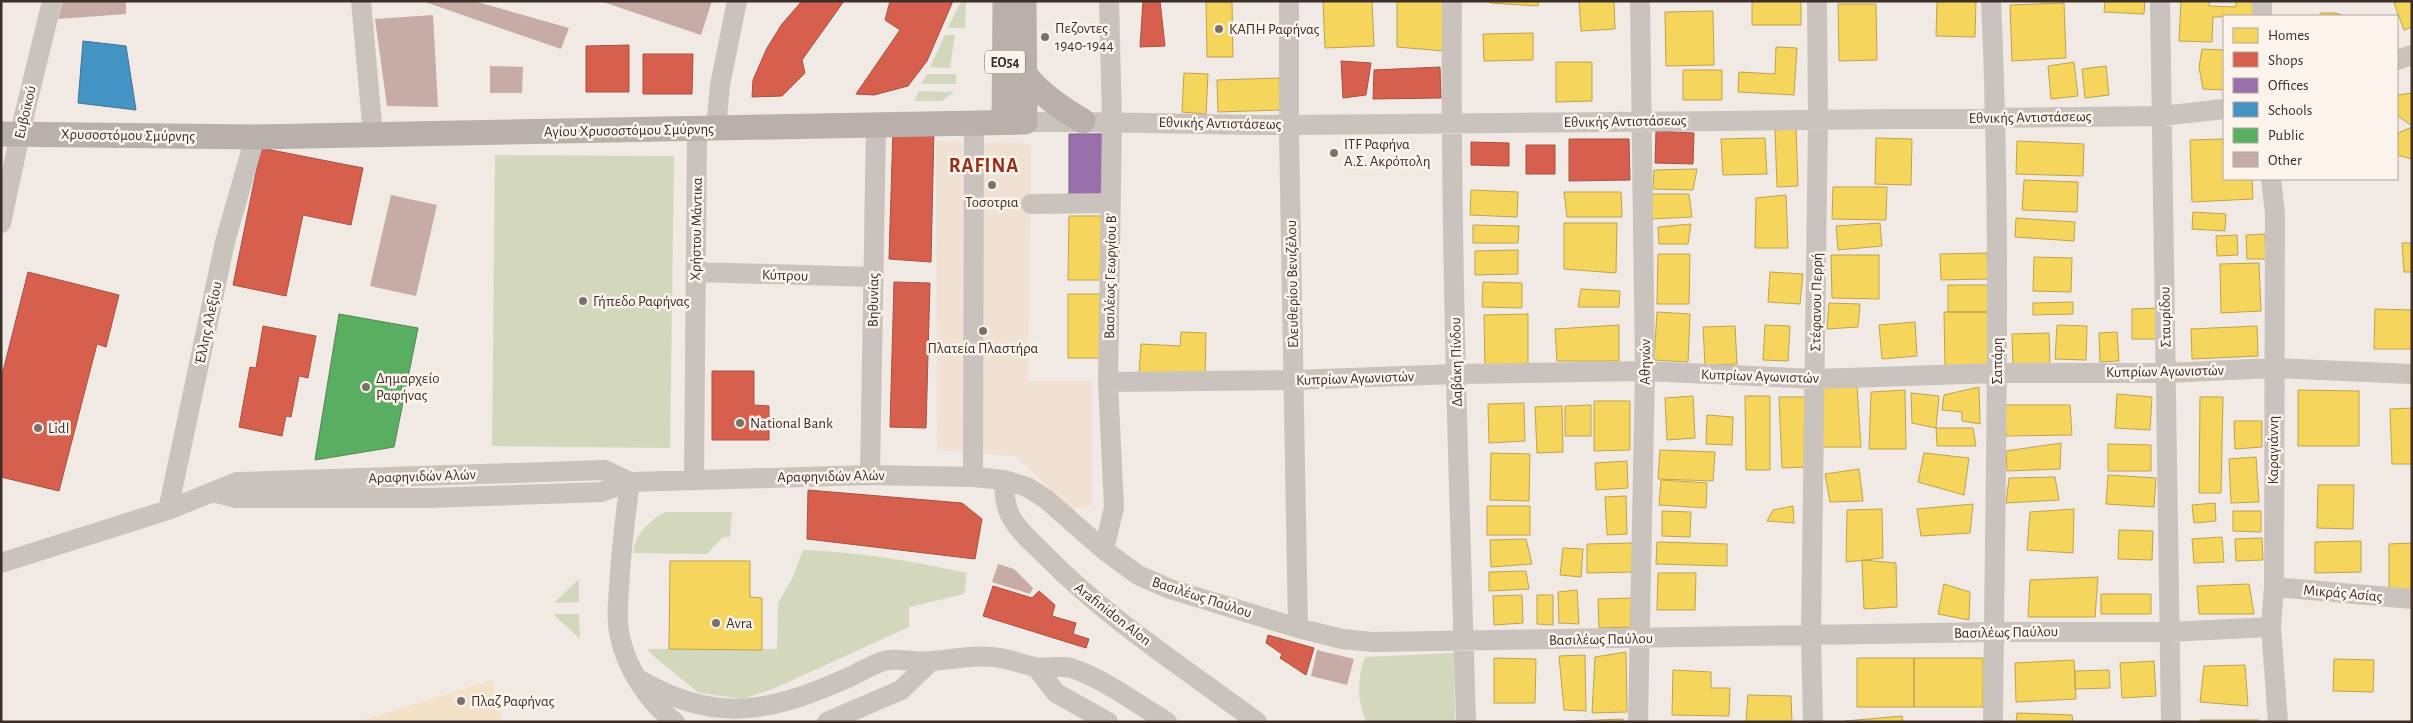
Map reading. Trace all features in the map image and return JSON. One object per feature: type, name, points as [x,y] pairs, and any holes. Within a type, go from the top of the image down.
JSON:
[{"type":"main road","name":"ΕΟ54","points":[[1005,1],[1014,122]]},
{"type":"main road","name":"ΕΟ54","points":[[1014,122],[1024,73],[1024,1]]},
{"type":"main road","points":[[1024,73],[1035,87],[1058,106],[1083,121]]},
{"type":"main road","name":"Αγίου Χρυσοστόμου Σμύρνης","points":[[255,137],[1014,122]]},
{"type":"main road","name":"Χρυσοστόμου Σμύρνης","points":[[11,133],[255,137]]},
{"type":"street","name":"Ευβοϊκού","points":[[1,223],[11,133],[52,1]]},
{"type":"street","points":[[361,1],[373,135]]},
{"type":"street","name":"Χρήστου Μάντικα","points":[[694,479],[696,272],[706,128],[720,85],[737,1]]},
{"type":"street","name":"Βασιλέως Γεωργίου Β'","points":[[1104,550],[1114,507],[1108,382],[1112,121],[1109,1]]},
{"type":"street","name":"Ελευθερίου Βενιζέλου","points":[[1289,1],[1289,125],[1298,628]]},
{"type":"street","name":"Δαβάκη Πίνδου","points":[[1452,1],[1451,123],[1466,722]]},
{"type":"street","name":"Αθηνών","points":[[1638,722],[1645,370],[1640,1]]},
{"type":"street","name":"Στέφανου Περρή","points":[[1813,722],[1811,636],[1818,119],[1816,1]]},
{"type":"street","name":"Σαπάρη","points":[[1991,1],[1996,117],[1997,373],[1993,722]]},
{"type":"street","name":"Σταυρίδου","points":[[2160,1],[2171,722]]},
{"type":"street","points":[[2262,1],[2262,15]]},
{"type":"street","points":[[2398,60],[2412,55]]},
{"type":"street","name":"Εθνικής Αντιστάσεως","points":[[1014,122],[1112,121],[1289,125],[2162,116],[2223,109]]},
{"type":"street","points":[[973,477],[974,123]]},
{"type":"street","name":"Βηθυνίας","points":[[870,475],[876,125]]},
{"type":"street","name":"Έλλης Αλεξίου","points":[[168,510],[225,242],[255,137]]},
{"type":"street","name":"Καραγιάννη","points":[[2271,180],[2275,213],[2273,368],[2274,587],[2271,627],[2278,722]]},
{"type":"street","points":[[1032,204],[1111,203]]},
{"type":"street","name":"Κύπρου","points":[[696,272],[874,278]]},
{"type":"street","name":"Κυπρίων Αγωνιστών","points":[[1108,382],[1295,380],[1645,370],[1815,378],[1997,373],[2166,373],[2273,368],[2412,374]]},
{"type":"street","name":"Αραφηνιδών Αλών","points":[[1,563],[168,510],[237,482],[605,470],[630,482],[870,475],[973,477]]},
{"type":"street","name":"Βασιλέως Παύλου","points":[[973,477],[1004,480],[1027,487],[1046,499],[1104,550],[1138,575],[1170,589],[1298,628],[1342,639],[1373,642],[1994,632],[2170,632],[2271,627]]},
{"type":"street","name":"Arafinidon Alon","points":[[1004,480],[1006,504],[1011,517],[1019,529],[1066,576],[1108,612],[1257,722]]},
{"type":"street","points":[[630,482],[622,538],[618,616],[619,635],[623,651],[638,679],[651,699],[675,722]]},
{"type":"street","name":"Μικράς Ασίας","points":[[2274,587],[2412,599]]},
{"type":"street","points":[[638,679],[655,694],[675,705],[696,713],[718,717],[740,717],[762,714],[784,706],[888,660],[931,661],[979,656],[999,657],[1036,667],[1070,668],[1097,681],[1167,722]]},
{"type":"street","points":[[827,722],[901,690],[931,661]]},
{"type":"street","points":[[1036,667],[1056,693],[1108,722]]},
{"type":"green space","points":[[961,1],[966,1],[965,28],[948,28]]},
{"type":"green space","points":[[945,35],[955,35],[950,68],[930,67]]},
{"type":"green space","points":[[927,74],[956,74],[956,84],[921,84]]},
{"type":"green space","points":[[919,91],[954,92],[942,101],[914,101]]},
{"type":"green space","name":"Γήπεδο Ραφήνας","points":[[495,155],[674,156],[670,448],[492,446]]},
{"type":"green space","points":[[665,512],[732,512],[730,537],[723,537],[707,554],[633,553],[640,534]]},
{"type":"green space","points":[[803,550],[886,558],[967,573],[964,594],[909,607],[909,627],[773,689],[743,699],[699,693],[647,649],[777,649],[778,603],[793,577]]},
{"type":"green space","points":[[579,579],[579,602],[554,603]]},
{"type":"green space","points":[[553,614],[579,614],[580,639]]},
{"type":"green space","points":[[1454,653],[1455,722],[1366,722],[1359,690],[1365,657]]},
{"type":"sand","name":"Πλαζ Ραφήνας","points":[[492,680],[502,722],[357,722]]},
{"type":"shaded area","name":"Πλατεία Πλαστήρα","points":[[936,141],[1031,144],[1028,381],[1092,381],[1092,506],[1072,509],[1015,456],[937,450]]},
{"type":"building: Homes","points":[[1323,1],[1372,1],[1374,46],[1325,48]]},
{"type":"building: Homes","points":[[1397,1],[1445,1],[1444,51],[1397,47]]},
{"type":"building: Homes","points":[[1490,1],[1539,1],[1538,6],[1490,3]]},
{"type":"building: Homes","points":[[1579,1],[1614,1],[1615,29],[1581,31]]},
{"type":"building: Homes","points":[[1752,1],[1801,1],[1801,25],[1752,25]]},
{"type":"building: Homes","points":[[1937,1],[1976,1],[1975,37],[1936,36]]},
{"type":"building: Homes","points":[[2105,1],[2145,1],[2144,14],[2104,12]]},
{"type":"building: Homes","points":[[2181,1],[2209,1],[2209,6],[2236,7],[2236,1],[2257,1],[2257,15],[2223,15],[2223,17],[2213,17],[2212,42],[2179,41]]},
{"type":"building: Homes","points":[[2412,1],[2412,27],[2404,30],[2394,3]]},
{"type":"building: Homes","name":"ΚΑΠΗ Ραφήνας","points":[[1206,2],[1232,2],[1233,57],[1207,57]]},
{"type":"building: Homes","points":[[2064,3],[2066,58],[2012,61],[2010,5]]},
{"type":"building: Homes","points":[[1838,4],[1876,4],[1877,60],[1839,61]]},
{"type":"building: Homes","points":[[1713,11],[1714,65],[1666,66],[1665,12]]},
{"type":"building: Homes","points":[[2320,13],[2336,13],[2341,15],[2320,15]]},
{"type":"building: Homes","points":[[1533,33],[1533,60],[1484,61],[1483,34]]},
{"type":"building: Homes","points":[[1776,47],[1797,48],[1794,95],[1738,92],[1739,72],[1775,74]]},
{"type":"building: Homes","points":[[2202,49],[2223,50],[2223,90],[2203,89],[2199,67]]},
{"type":"building: Homes","points":[[1556,62],[1592,62],[1592,101],[1556,102]]},
{"type":"building: Homes","points":[[2074,62],[2078,96],[2051,99],[2048,66]]},
{"type":"building: Homes","points":[[2106,66],[2109,95],[2085,98],[2082,69]]},
{"type":"building: Homes","points":[[1683,70],[1722,70],[1722,100],[1683,100]]},
{"type":"building: Homes","points":[[1184,73],[1208,74],[1206,114],[1182,112]]},
{"type":"building: Homes","points":[[1279,78],[1280,110],[1218,112],[1217,80]]},
{"type":"building: Homes","points":[[2412,93],[2412,126],[2398,116],[2398,95]]},
{"type":"building: Homes","points":[[2412,127],[2412,159],[2398,155],[2398,133]]},
{"type":"building: Homes","points":[[1796,129],[1798,186],[1777,187],[1775,130]]},
{"type":"building: Homes","points":[[1765,138],[1767,174],[1723,175],[1721,139]]},
{"type":"building: Homes","points":[[1876,138],[1912,139],[1911,185],[1875,184]]},
{"type":"building: Homes","points":[[2223,139],[2223,180],[2252,180],[2253,199],[2192,202],[2190,140]]},
{"type":"building: Homes","points":[[2017,141],[2084,144],[2083,176],[2016,174]]},
{"type":"building: Homes","points":[[1697,169],[1693,190],[1653,189],[1654,170]]},
{"type":"building: Homes","points":[[2024,180],[2078,182],[2077,212],[2022,210]]},
{"type":"building: Homes","points":[[1833,187],[1887,187],[1886,220],[1832,219]]},
{"type":"building: Homes","points":[[1471,190],[1518,192],[1517,217],[1470,215]]},
{"type":"building: Homes","points":[[1564,192],[1621,192],[1622,217],[1567,217]]},
{"type":"building: Homes","points":[[1652,194],[1689,194],[1692,217],[1651,219]]},
{"type":"building: Homes","points":[[1786,195],[1788,248],[1755,248],[1756,198]]},
{"type":"building: Homes","points":[[2193,212],[2226,214],[2225,231],[2192,229]]},
{"type":"building: Homes","points":[[1069,216],[1104,216],[1104,280],[1068,280]]},
{"type":"building: Homes","points":[[2016,218],[2075,222],[2074,241],[2015,237]]},
{"type":"building: Homes","points":[[1564,223],[1617,223],[1616,273],[1564,269]]},
{"type":"building: Homes","points":[[1880,223],[1882,246],[1838,250],[1836,226]]},
{"type":"building: Homes","points":[[1691,224],[1688,244],[1659,244],[1658,227]]},
{"type":"building: Homes","points":[[1473,225],[1519,226],[1518,243],[1473,243]]},
{"type":"building: Homes","points":[[2265,234],[2266,259],[2247,259],[2246,235]]},
{"type":"building: Homes","points":[[2237,235],[2238,255],[2217,256],[2216,236]]},
{"type":"building: Homes","points":[[2402,243],[2412,243],[2412,272],[2404,272]]},
{"type":"building: Homes","points":[[1518,250],[1518,274],[1475,275],[1475,251]]},
{"type":"building: Homes","points":[[1987,253],[1988,279],[1941,280],[1940,254]]},
{"type":"building: Homes","points":[[1658,254],[1690,254],[1689,304],[1657,304]]},
{"type":"building: Homes","points":[[1831,255],[1879,255],[1879,299],[1832,298]]},
{"type":"building: Homes","points":[[2034,257],[2072,258],[2071,292],[2033,291]]},
{"type":"building: Homes","points":[[2259,263],[2261,311],[2221,313],[2220,264]]},
{"type":"building: Homes","points":[[1770,272],[1803,274],[1800,304],[1768,302]]},
{"type":"building: Homes","points":[[1483,282],[1522,283],[1522,308],[1482,307]]},
{"type":"building: Homes","points":[[1948,285],[1988,285],[1988,312],[1948,312]]},
{"type":"building: Homes","points":[[1581,289],[1620,291],[1619,307],[1578,307]]},
{"type":"building: Homes","points":[[1068,294],[1103,294],[1103,358],[1068,358]]},
{"type":"building: Homes","points":[[2073,302],[2073,314],[2033,315],[2033,303]]},
{"type":"building: Homes","points":[[1829,303],[1860,304],[1858,327],[1827,329]]},
{"type":"building: Homes","points":[[2162,308],[2162,339],[2132,339],[2132,309]]},
{"type":"building: Homes","points":[[2375,309],[2412,310],[2412,349],[2374,349]]},
{"type":"building: Homes","points":[[1657,312],[1690,314],[1688,362],[1654,360]]},
{"type":"building: Homes","points":[[1944,312],[1988,312],[1989,366],[1945,367]]},
{"type":"building: Homes","points":[[1528,314],[1528,371],[1485,371],[1484,315]]},
{"type":"building: Homes","points":[[1915,322],[1917,356],[1882,359],[1879,325]]},
{"type":"building: Homes","points":[[1619,325],[1619,361],[1557,361],[1555,329]]},
{"type":"building: Homes","points":[[1765,325],[1790,326],[1788,361],[1763,360]]},
{"type":"building: Homes","points":[[2057,325],[2087,326],[2086,360],[2055,359]]},
{"type":"building: Homes","points":[[1735,326],[1737,364],[1705,365],[1703,327]]},
{"type":"building: Homes","points":[[2257,326],[2258,356],[2192,359],[2191,329]]},
{"type":"building: Homes","points":[[1181,332],[1206,333],[1205,377],[1139,375],[1141,344],[1180,346]]},
{"type":"building: Homes","points":[[2117,332],[2119,361],[2100,362],[2099,333]]},
{"type":"building: Homes","points":[[2049,333],[2050,366],[2013,367],[2012,334]]},
{"type":"building: Homes","points":[[1857,386],[1861,447],[1822,447],[1819,387]]},
{"type":"building: Homes","points":[[1979,387],[1980,424],[1962,421],[1962,412],[1942,410],[1944,395]]},
{"type":"building: Homes","points":[[1905,390],[1906,449],[1869,449],[1871,392]]},
{"type":"building: Homes","points":[[2298,390],[2359,391],[2359,446],[2298,446]]},
{"type":"building: Homes","points":[[1911,393],[1939,396],[1936,428],[1912,423]]},
{"type":"building: Homes","points":[[2117,394],[2152,397],[2150,430],[2115,428]]},
{"type":"building: Homes","points":[[1693,396],[1695,438],[1667,440],[1665,398]]},
{"type":"building: Homes","points":[[1745,396],[1770,396],[1770,470],[1746,470]]},
{"type":"building: Homes","points":[[1779,397],[1808,397],[1810,467],[1782,468]]},
{"type":"building: Homes","points":[[2200,397],[2223,397],[2221,493],[2199,493]]},
{"type":"building: Homes","points":[[1594,401],[1630,401],[1630,450],[1594,451]]},
{"type":"building: Homes","points":[[1524,403],[1525,441],[1489,443],[1488,404]]},
{"type":"building: Homes","points":[[1591,405],[1591,436],[1565,436],[1565,406]]},
{"type":"building: Homes","points":[[2004,405],[2070,405],[2072,435],[2006,436]]},
{"type":"building: Homes","points":[[1562,406],[1563,452],[1537,453],[1535,407]]},
{"type":"building: Homes","points":[[2412,408],[2412,464],[2392,464],[2390,409]]},
{"type":"building: Homes","points":[[1707,415],[1733,417],[1732,445],[1706,444]]},
{"type":"building: Homes","points":[[2234,421],[2262,421],[2262,447],[2235,449]]},
{"type":"building: Homes","points":[[1936,428],[1973,428],[1976,446],[1937,446]]},
{"type":"building: Homes","points":[[2061,443],[2060,469],[2007,471],[2006,451]]},
{"type":"building: Homes","points":[[2108,444],[2151,445],[2151,471],[2108,471]]},
{"type":"building: Homes","points":[[1660,450],[1715,452],[1713,481],[1658,479]]},
{"type":"building: Homes","points":[[1491,453],[1530,454],[1529,501],[1490,500]]},
{"type":"building: Homes","points":[[1924,453],[1969,458],[1964,495],[1918,482]]},
{"type":"building: Homes","points":[[2256,457],[2259,502],[2231,503],[2229,459]]},
{"type":"building: Homes","points":[[1627,461],[1628,488],[1596,490],[1595,463]]},
{"type":"building: Homes","points":[[1859,469],[1863,501],[1830,502],[1825,474]]},
{"type":"building: Homes","points":[[2108,475],[2156,478],[2154,507],[2106,504]]},
{"type":"building: Homes","points":[[2055,477],[2059,500],[2006,503],[2009,478]]},
{"type":"building: Homes","points":[[1661,480],[1707,483],[1706,508],[1659,505]]},
{"type":"building: Homes","points":[[2318,485],[2354,485],[2353,529],[2317,528]]},
{"type":"building: Homes","points":[[1626,496],[1627,534],[1607,535],[1605,497]]},
{"type":"building: Homes","points":[[2215,503],[2216,521],[2194,523],[2192,505]]},
{"type":"building: Homes","points":[[1973,504],[1970,533],[1921,536],[1917,509]]},
{"type":"building: Homes","points":[[1487,506],[1530,506],[1530,535],[1487,535]]},
{"type":"building: Homes","points":[[1793,506],[1794,523],[1767,521],[1773,510]]},
{"type":"building: Homes","points":[[1882,509],[1883,558],[1846,562],[1847,510]]},
{"type":"building: Homes","points":[[2074,509],[2073,553],[2027,550],[2030,512]]},
{"type":"building: Homes","points":[[1662,511],[1691,512],[1690,537],[1662,536]]},
{"type":"building: Homes","points":[[2233,511],[2261,511],[2261,532],[2233,531]]},
{"type":"building: Homes","points":[[2119,530],[2153,531],[2152,560],[2118,559]]},
{"type":"building: Homes","points":[[2222,537],[2224,562],[2194,563],[2192,539]]},
{"type":"building: Homes","points":[[2262,538],[2263,560],[2236,561],[2235,539]]},
{"type":"building: Homes","points":[[1526,539],[1532,564],[1491,567],[1490,540]]},
{"type":"building: Homes","points":[[2361,541],[2361,572],[2315,573],[2315,542]]},
{"type":"building: Homes","points":[[1657,542],[1727,544],[1727,566],[1656,564]]},
{"type":"building: Homes","points":[[1634,543],[1634,572],[1587,573],[1587,544]]},
{"type":"building: Homes","points":[[2412,543],[2412,591],[2389,591],[2389,544]]},
{"type":"building: Homes","points":[[1563,548],[1583,549],[1581,577],[1560,575]]},
{"type":"building: Homes","points":[[1862,560],[1896,563],[1897,607],[1864,609]]},
{"type":"building: Homes","name":"Avra","points":[[670,561],[750,561],[750,597],[762,598],[762,650],[669,649]]},
{"type":"building: Homes","points":[[1526,571],[1529,589],[1489,591],[1489,572]]},
{"type":"building: Homes","points":[[1658,573],[1696,573],[1695,610],[1657,610]]},
{"type":"building: Homes","points":[[2098,577],[2095,617],[2028,617],[2030,580]]},
{"type":"building: Homes","points":[[1944,584],[1970,592],[1969,620],[1938,614]]},
{"type":"building: Homes","points":[[2249,584],[2254,614],[2199,614],[2197,586]]},
{"type":"building: Homes","points":[[1577,590],[1579,624],[1559,623],[1558,592]]},
{"type":"building: Homes","points":[[2101,594],[2151,594],[2151,614],[2101,614]]},
{"type":"building: Homes","points":[[1522,595],[1523,623],[1494,625],[1493,596]]},
{"type":"building: Homes","points":[[1537,595],[1553,595],[1553,625],[1537,624]]},
{"type":"building: Homes","points":[[1633,598],[1634,627],[1599,628],[1598,599]]},
{"type":"building: Homes","points":[[1626,652],[1627,712],[1592,713],[1595,657]]},
{"type":"building: Homes","points":[[1585,655],[1586,711],[1564,710],[1559,656]]},
{"type":"building: Homes","points":[[1494,658],[1536,659],[1535,703],[1494,703]]},
{"type":"building: Homes","points":[[1857,658],[1914,658],[1914,707],[1857,707]]},
{"type":"building: Homes","points":[[1914,658],[1983,658],[1983,707],[1914,707]]},
{"type":"building: Homes","points":[[2334,659],[2374,660],[2373,692],[2333,691]]},
{"type":"building: Homes","points":[[2074,660],[2076,699],[2016,702],[2015,663]]},
{"type":"building: Homes","points":[[2154,661],[2156,696],[2122,698],[2120,663]]},
{"type":"building: Homes","points":[[2245,665],[2248,706],[2200,702],[2204,666]]},
{"type":"building: Homes","points":[[1673,670],[1711,672],[1711,688],[1730,688],[1729,716],[1672,715]]},
{"type":"building: Homes","points":[[2109,670],[2110,688],[2075,689],[2075,671]]},
{"type":"building: Homes","points":[[1748,695],[1791,696],[1792,722],[1746,722]]},
{"type":"building: Homes","points":[[2017,713],[2072,715],[2073,722],[2016,722]]},
{"type":"building: Homes","points":[[1902,716],[1903,722],[1845,722],[1845,721]]},
{"type":"building: Homes","points":[[1623,719],[1623,722],[1576,722],[1576,721]]},
{"type":"building: Homes","points":[[2200,720],[2259,720],[2259,722],[2200,722]]},
{"type":"building: Shops","points":[[802,1],[844,1],[802,60],[805,73],[782,96],[752,97],[753,80],[767,48],[782,24]]},
{"type":"building: Shops","points":[[890,1],[953,1],[927,61],[908,86],[874,95],[856,94],[900,30],[885,20]]},
{"type":"building: Shops","points":[[1143,1],[1160,1],[1165,46],[1140,47]]},
{"type":"building: Shops","points":[[629,45],[629,92],[586,92],[586,46]]},
{"type":"building: Shops","points":[[643,54],[693,54],[692,94],[643,94]]},
{"type":"building: Shops","points":[[1341,61],[1371,63],[1366,95],[1343,98]]},
{"type":"building: Shops","points":[[1440,67],[1441,98],[1373,99],[1374,70]]},
{"type":"building: Shops","points":[[893,129],[934,130],[931,262],[889,259]]},
{"type":"building: Shops","points":[[1656,131],[1694,133],[1693,164],[1655,163]]},
{"type":"building: Shops","points":[[1569,139],[1629,139],[1630,180],[1569,181]]},
{"type":"building: Shops","points":[[1471,142],[1509,143],[1509,166],[1471,165]]},
{"type":"building: Shops","points":[[1526,145],[1555,145],[1555,174],[1526,174]]},
{"type":"building: Shops","points":[[261,148],[363,168],[351,225],[303,215],[286,296],[233,285]]},
{"type":"building: Shops","name":"Lidl","points":[[28,272],[119,295],[106,347],[97,344],[59,491],[1,477],[1,379]]},
{"type":"building: Shops","points":[[894,282],[930,283],[926,428],[890,427]]},
{"type":"building: Shops","points":[[263,326],[316,336],[308,378],[299,376],[291,417],[286,416],[282,436],[239,427],[250,367],[256,368]]},
{"type":"building: Shops","name":"National Bank","points":[[712,371],[754,371],[754,405],[769,406],[769,440],[712,440]]},
{"type":"building: Shops","points":[[808,490],[962,503],[982,519],[975,559],[807,539]]},
{"type":"building: Shops","points":[[993,586],[1032,598],[1039,591],[1055,605],[1052,616],[1076,623],[1073,634],[1089,639],[1086,648],[983,616]]},
{"type":"building: Shops","points":[[1268,635],[1314,648],[1306,675],[1280,658],[1282,654],[1266,643]]},
{"type":"building: Offices","points":[[1069,134],[1104,134],[1104,198],[1069,198]]},
{"type":"building: Schools","points":[[83,41],[126,46],[136,110],[78,103]]},
{"type":"building: Public","name":"Δημαρχείο Ραφήνας","points":[[339,314],[418,328],[394,447],[315,460]]},
{"type":"building: Other","points":[[63,1],[126,1],[126,14],[58,19]]},
{"type":"building: Other","points":[[474,1],[569,28],[561,49],[425,2]]},
{"type":"building: Other","points":[[600,1],[712,1],[701,35]]},
{"type":"building: Other","points":[[433,15],[438,107],[387,106],[375,19]]},
{"type":"building: Other","points":[[490,66],[523,67],[522,93],[490,93]]},
{"type":"building: Other","points":[[391,195],[437,205],[416,296],[370,286]]},
{"type":"building: Other","points":[[998,564],[1014,569],[1033,588],[1030,594],[992,582]]},
{"type":"building: Other","points":[[1317,650],[1354,659],[1347,685],[1311,676]]},
{"type":"place","name":"ΚΑΠΗ Ραφήνας","points":[[1219,29]]},
{"type":"place","name":"Πεζοντες 1940-1944","points":[[1045,37]]},
{"type":"place","name":"ITF Ραφήνα Α.Σ. Ακρόπολη","points":[[1334,153]]},
{"type":"place","name":"Τοσοτρια","points":[[992,185]]},
{"type":"place","name":"Γήπεδο Ραφήνας","points":[[583,301]]},
{"type":"place","name":"Πλατεία Πλαστήρα","points":[[983,331]]},
{"type":"place","name":"Δημαρχείο Ραφήνας","points":[[366,387]]},
{"type":"place","name":"National Bank","points":[[740,423]]},
{"type":"place","name":"Lidl","points":[[38,428]]},
{"type":"place","name":"Avra","points":[[716,623]]},
{"type":"place","name":"Πλαζ Ραφήνας","points":[[461,701]]},
{"type":"district","name":"RAFINA","points":[[984,165]]}]
